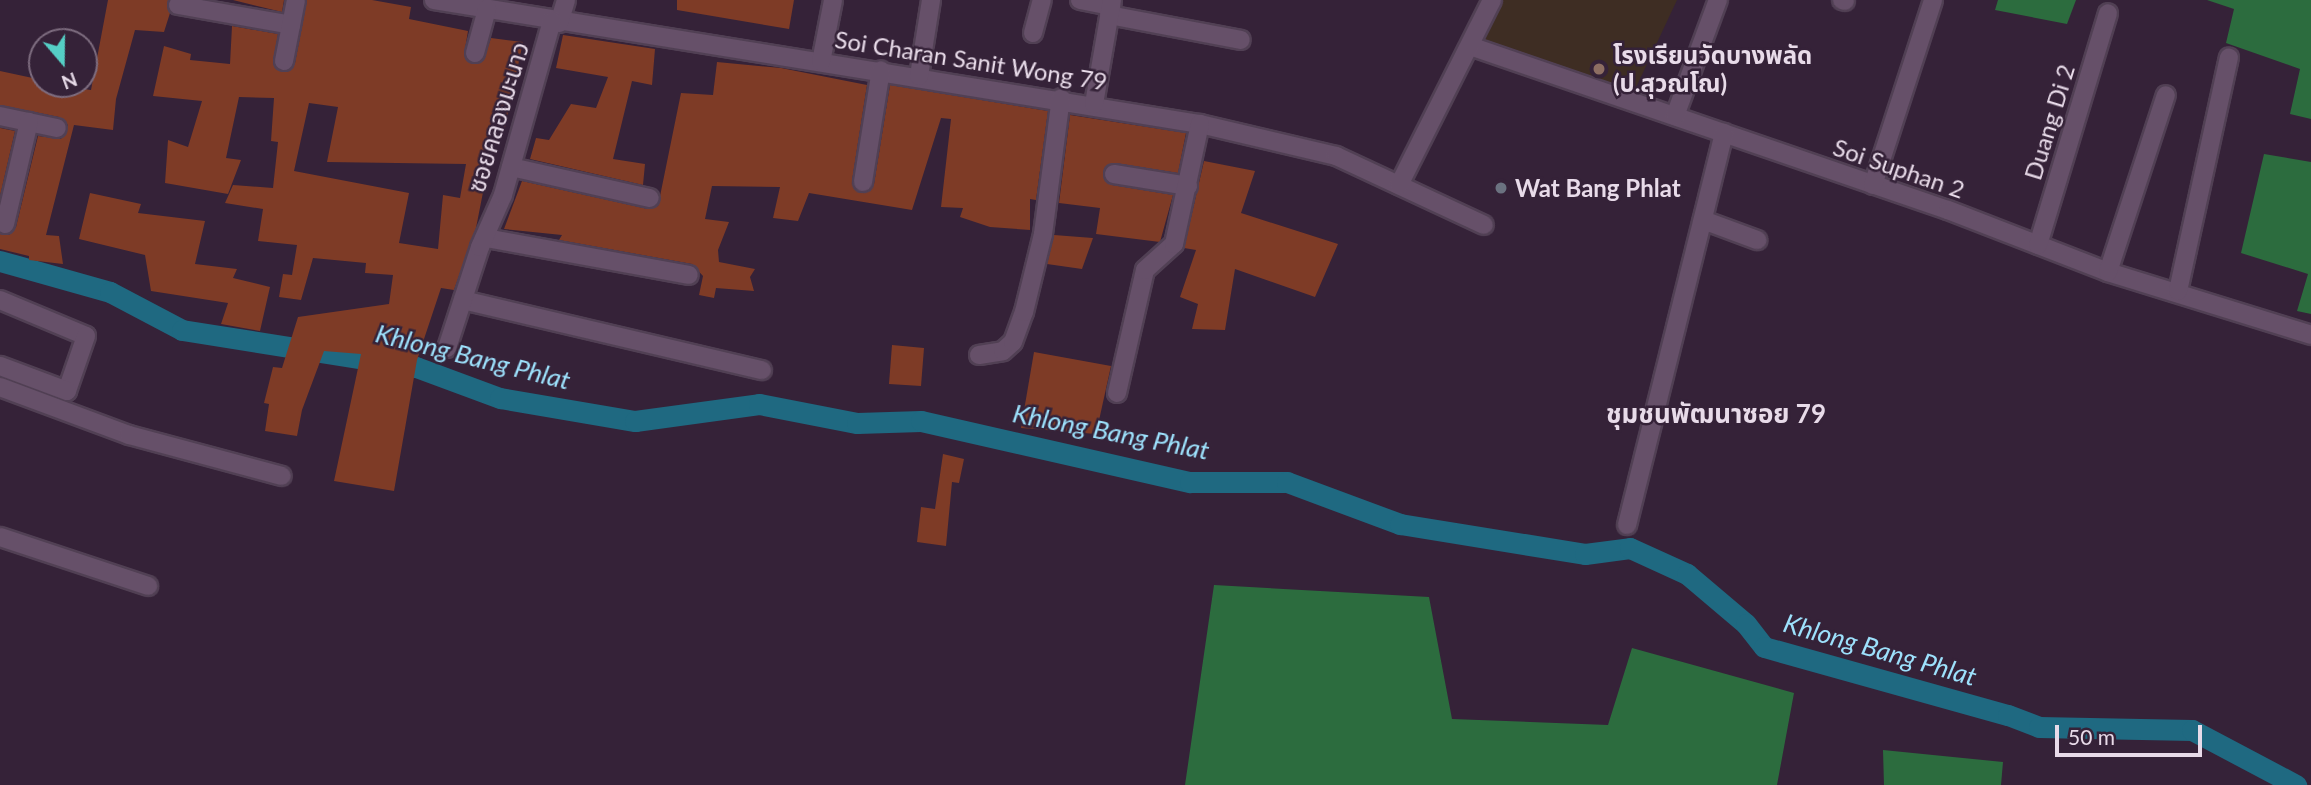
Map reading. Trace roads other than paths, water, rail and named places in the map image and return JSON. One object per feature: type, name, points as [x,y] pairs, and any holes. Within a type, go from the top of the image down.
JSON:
[{"type":"street","points":[[284,61],[296,0]]},
{"type":"street","name":"Soi Charan Sanit Wong 79","points":[[434,0],[556,22],[1061,98],[1200,124],[1325,152],[1484,225]]},
{"type":"street","name":"ซอยคลองมะนาว","points":[[447,348],[511,167],[556,22],[566,0]]},
{"type":"street","points":[[821,62],[833,0]]},
{"type":"street","points":[[919,76],[931,0]]},
{"type":"street","points":[[1033,33],[1042,0]]},
{"type":"street","points":[[1080,0],[1241,40]]},
{"type":"street","points":[[1399,185],[1492,0]]},
{"type":"street","points":[[1675,116],[1718,0]]},
{"type":"street","points":[[1873,185],[1933,0]]},
{"type":"street","points":[[178,5],[291,25]]},
{"type":"street","points":[[1094,104],[1111,7]]},
{"type":"street","points":[[475,53],[487,9]]},
{"type":"street","name":"Duang Di 2","points":[[2038,245],[2108,13]]},
{"type":"street","name":"Soi Suphan 2","points":[[1470,46],[1873,185],[2108,272],[2178,291],[2311,335]]},
{"type":"street","points":[[2178,291],[2229,57]]},
{"type":"street","points":[[863,182],[881,70]]},
{"type":"street","points":[[2108,272],[2166,95]]},
{"type":"street","points":[[979,355],[1003,351],[1013,342],[1024,312],[1043,234],[1061,98]]},
{"type":"street","points":[[0,116],[57,128]]},
{"type":"street","points":[[5,224],[29,122]]},
{"type":"street","points":[[1117,393],[1145,270],[1174,244],[1200,124]]},
{"type":"street","points":[[1627,525],[1724,133]]},
{"type":"street","points":[[511,167],[650,198]]},
{"type":"street","points":[[1114,174],[1188,186]]},
{"type":"street","points":[[1703,220],[1756,240]]},
{"type":"street","points":[[488,232],[689,275]]},
{"type":"street","points":[[0,300],[86,336],[67,391],[0,366]]},
{"type":"street","points":[[463,300],[762,370]]},
{"type":"street","points":[[0,387],[130,435],[282,476]]},
{"type":"street","points":[[0,537],[149,586]]},
{"type":"waterway","name":"Khlong Bang Phlat","points":[[0,261],[110,292],[182,330],[416,367],[500,398],[635,421],[759,404],[857,423],[921,421],[1190,482],[1287,482],[1400,524],[1585,554],[1630,548],[1687,574],[1746,624],[1764,647],[2008,715],[2039,727],[2192,730],[2296,785]]},
{"type":"place","name":"โรงเรียนวัดบางพลัด (ป.สุวณโณ)","points":[[1599,69]]},
{"type":"place","name":"Wat Bang Phlat","points":[[1501,188]]},
{"type":"district","name":"ชุมชนพัฒนาซอย 79","points":[[1716,414]]}]
